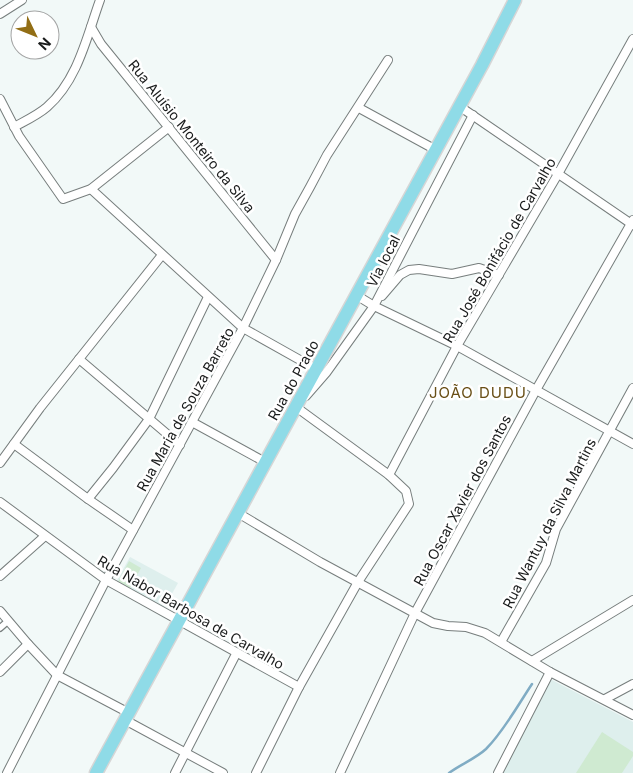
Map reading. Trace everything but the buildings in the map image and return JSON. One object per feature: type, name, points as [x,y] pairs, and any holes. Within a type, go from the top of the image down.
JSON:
[{"type":"main road","name":"Rua do Prado","points":[[96,773],[436,150],[515,0]]},
{"type":"street","points":[[0,14],[22,0]]},
{"type":"street","points":[[14,127],[47,107],[63,89],[83,52],[100,0]]},
{"type":"street","name":"Rua Aluísio Monteiro da Silva","points":[[90,27],[101,44],[276,260]]},
{"type":"street","name":"Rua José Bonifácio de Carvalho","points":[[389,475],[457,346],[558,174],[633,39]]},
{"type":"street","name":"Rua Maria de Souza Barreto","points":[[7,773],[106,580],[243,328],[276,260],[295,214],[327,155],[359,108],[388,60]]},
{"type":"street","points":[[0,99],[14,127],[63,199],[91,188],[169,127]]},
{"type":"street","points":[[459,106],[632,223]]},
{"type":"street","points":[[359,108],[436,150]]},
{"type":"street","name":"Via local","points":[[296,407],[326,373],[374,306],[473,115]]},
{"type":"street","points":[[91,188],[243,328],[316,369]]},
{"type":"street","name":"Rua Oscar Xavier dos Santos","points":[[340,773],[415,613],[536,390],[632,223]]},
{"type":"street","points":[[0,463],[79,359],[162,255]]},
{"type":"street","points":[[374,306],[400,275],[409,270],[419,269],[452,274],[479,268],[499,275]]},
{"type":"street","points":[[356,295],[374,306],[457,346],[633,444]]},
{"type":"street","points":[[88,499],[149,419],[208,297]]},
{"type":"street","points":[[79,359],[180,445]]},
{"type":"street","name":"Rua Wantuy da Silva Martins","points":[[501,642],[546,563],[556,530],[633,388]]},
{"type":"street","points":[[256,773],[299,687],[358,582],[408,504],[406,490],[389,475],[296,407]]},
{"type":"street","points":[[192,422],[266,462]]},
{"type":"street","points":[[14,444],[133,530]]},
{"type":"street","name":"Rua Nabor Barbosa de Carvalho","points":[[0,502],[106,580],[178,622],[299,687]]},
{"type":"street","points":[[238,513],[433,623],[466,627],[485,633],[550,672],[633,715]]},
{"type":"street","points":[[0,576],[45,536]]},
{"type":"street","points":[[532,661],[633,600]]},
{"type":"street","points":[[0,611],[57,675],[185,753],[223,773]]},
{"type":"street","points":[[0,628],[8,621]]},
{"type":"street","points":[[0,672],[28,644]]},
{"type":"street","points":[[175,773],[236,654]]},
{"type":"street","points":[[498,773],[550,672]]},
{"type":"street","points":[[605,699],[633,684]]},
{"type":"shaded area","points":[[130,557],[178,583],[164,608],[116,582]]},
{"type":"shaded area","points":[[550,679],[633,722],[633,773],[502,773]]},
{"type":"green space","points":[[129,561],[141,568],[130,588],[118,582]]},
{"type":"green space","points":[[602,732],[633,752],[633,756],[622,773],[576,773]]},
{"type":"waterway","points":[[449,773],[477,756],[493,742],[532,684]]},
{"type":"district","name":"JOÃO DUDU","points":[[478,392]]}]
